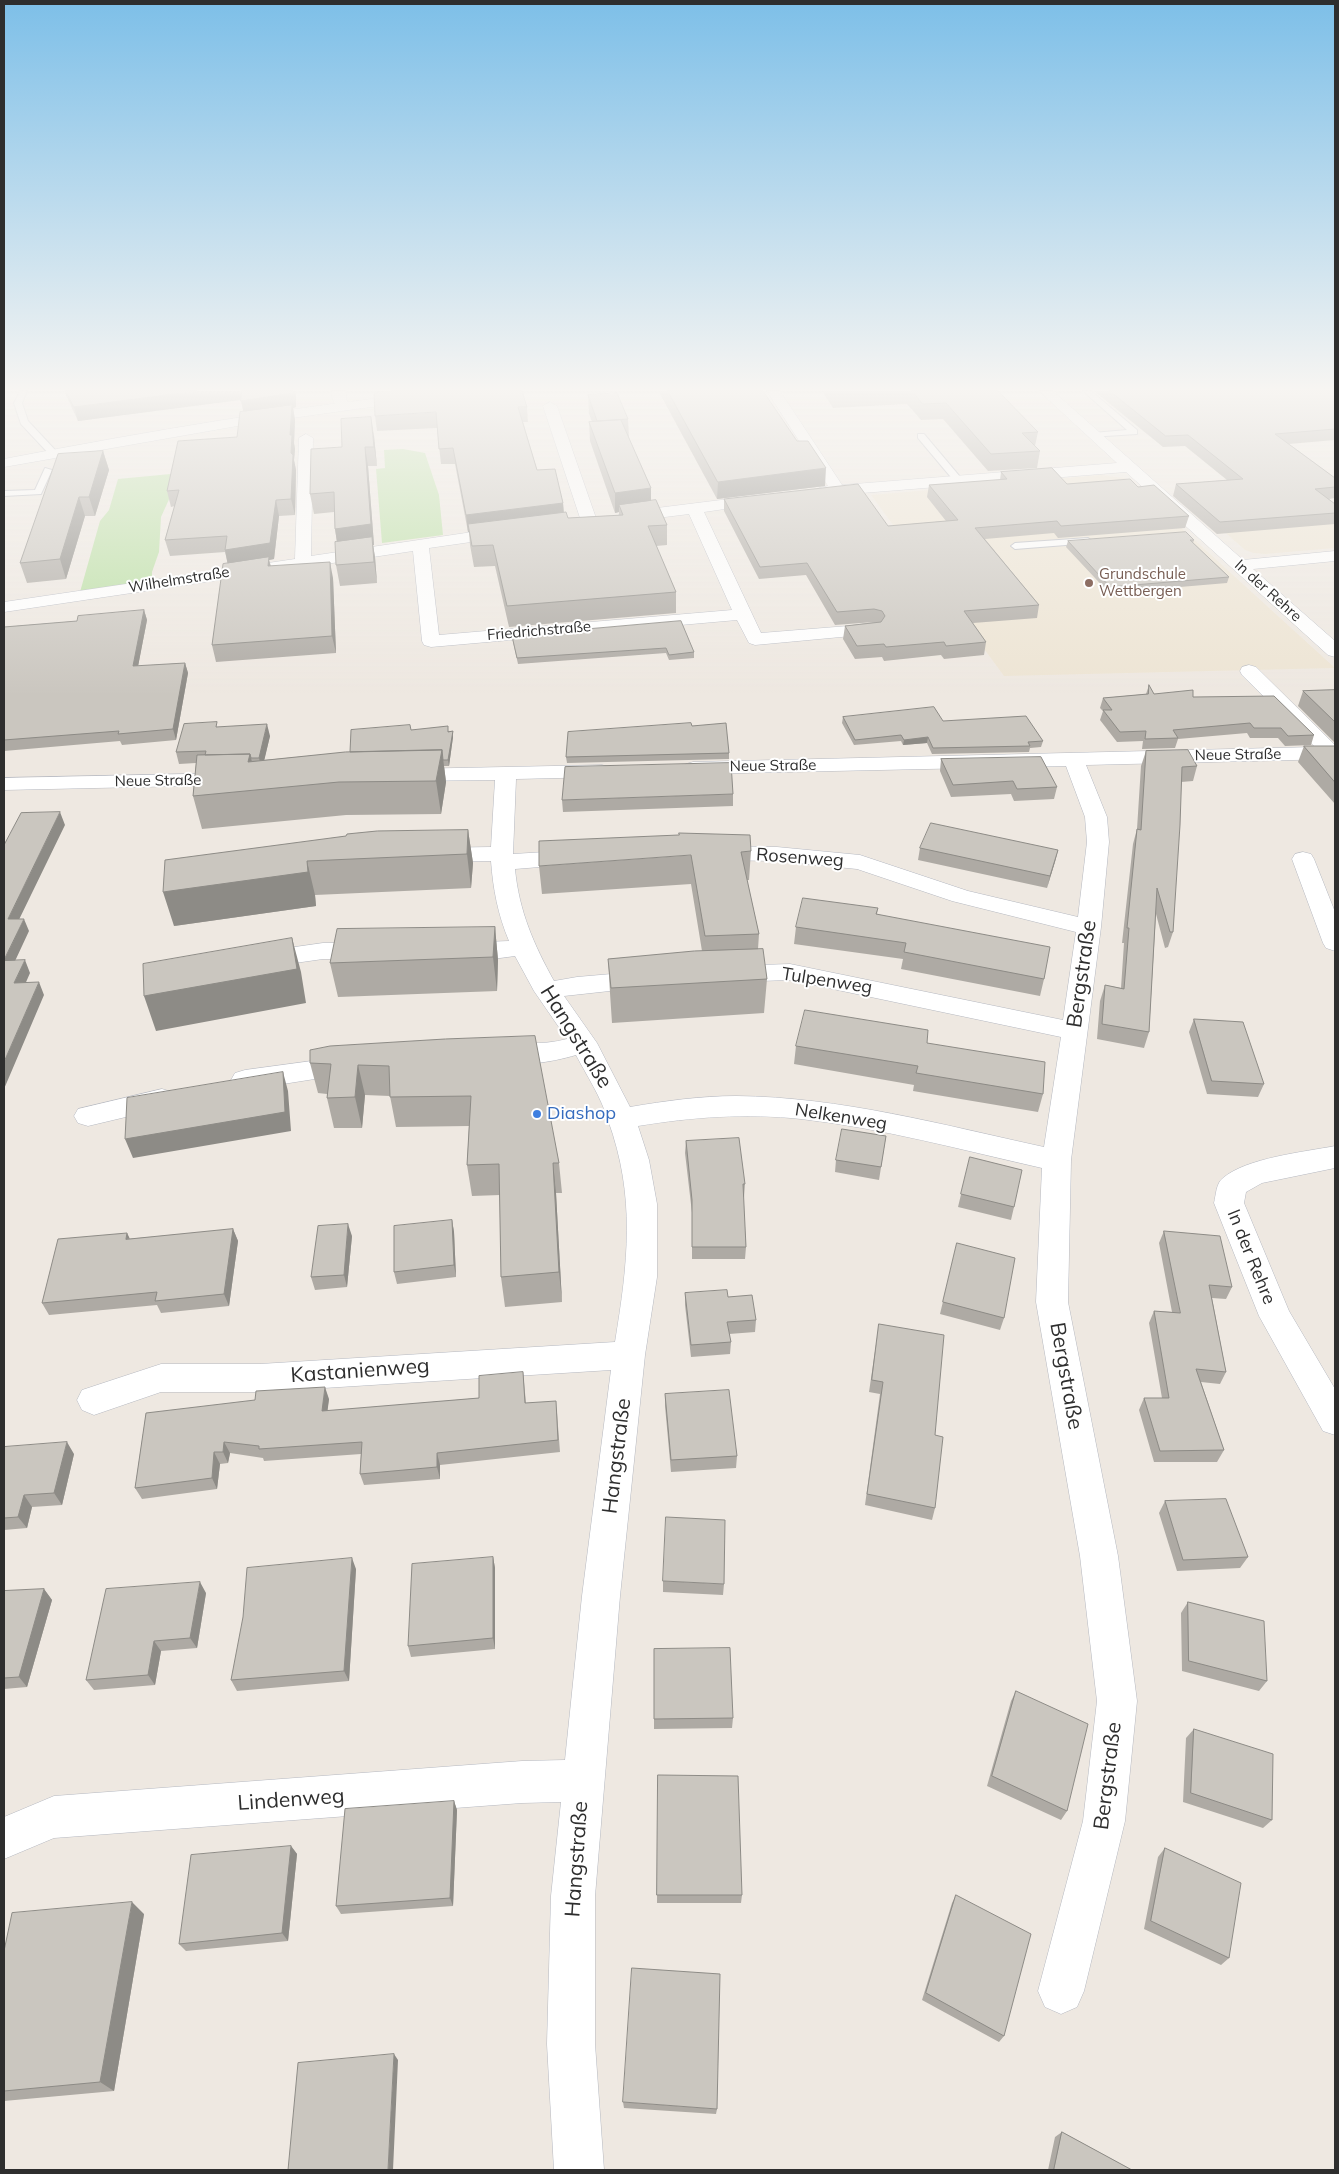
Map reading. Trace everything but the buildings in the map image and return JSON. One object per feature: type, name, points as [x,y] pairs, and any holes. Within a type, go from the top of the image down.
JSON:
[{"type":"street","points":[[302,561],[304,492]]},
{"type":"street","points":[[579,492],[589,521]]},
{"type":"street","points":[[810,493],[815,492]]},
{"type":"street","name":"In der Rehre","points":[[1156,492],[1197,532],[1238,565],[1335,651]]},
{"type":"street","points":[[570,524],[780,497]]},
{"type":"street","points":[[694,508],[755,640],[872,629]]},
{"type":"street","name":"Wilhelmstraße","points":[[4,607],[302,561],[522,530]]},
{"type":"street","name":"Friedrichstraße","points":[[420,544],[431,641],[744,614]]},
{"type":"street","points":[[1238,565],[1333,558]]},
{"type":"street","name":"Neue Straße","points":[[1249,671],[1334,753]]},
{"type":"street","name":"Neue Straße","points":[[675,769],[1334,753]]},
{"type":"street","name":"Bergstraße","points":[[1061,1991],[1104,1821],[1117,1701],[1099,1556],[1052,1302],[1057,1160],[1089,927],[1098,842],[1096,817],[1082,777],[1073,759]]},
{"type":"street","points":[[388,776],[625,770]]},
{"type":"street","name":"Hangstraße","points":[[506,773],[502,859],[505,888],[511,916],[523,947],[547,991],[584,1043],[622,1118],[635,1160],[642,1204],[641,1277],[629,1355],[601,1596],[573,1896],[571,2044],[579,2170]]},
{"type":"street","name":"Neue Straße","points":[[4,784],[249,779]]},
{"type":"street","name":"Rosenweg","points":[[694,853],[777,854],[860,862],[960,896],[1044,918],[1089,927]]},
{"type":"street","points":[[412,855],[502,859],[600,856]]},
{"type":"street","points":[[1302,859],[1335,943]]},
{"type":"street","points":[[438,951],[496,951],[523,947]]},
{"type":"street","points":[[238,963],[323,951],[390,951]]},
{"type":"street","name":"Tulpenweg","points":[[703,975],[790,972],[1074,1031]]},
{"type":"street","points":[[547,991],[577,985],[674,977]]},
{"type":"street","points":[[480,1056],[554,1052],[584,1043]]},
{"type":"street","points":[[219,1085],[336,1066],[375,1063]]},
{"type":"street","points":[[88,1116],[181,1094]]},
{"type":"street","name":"Nelkenweg","points":[[622,1118],[666,1111],[735,1106],[799,1109],[852,1116],[1057,1160]]},
{"type":"street","name":"In der Rehre","points":[[1335,1157],[1255,1173],[1232,1186],[1229,1203],[1275,1316],[1335,1420]]},
{"type":"street","name":"Kastanienweg","points":[[94,1400],[161,1378],[260,1378],[629,1355]]},
{"type":"street","name":"Lindenweg","points":[[4,1838],[54,1817],[522,1782],[583,1781]]},
{"type":"lane","points":[[4,494],[30,492]]},
{"type":"lane","points":[[1015,546],[1094,540]]},
{"type":"shaded area","name":"Grundschule Wettbergen","points":[[900,492],[1142,492],[1335,668],[1004,676],[871,495]]},
{"type":"shaded area","points":[[1185,497],[1335,524],[1335,548],[1265,554],[1245,550]]},
{"type":"green space","points":[[114,492],[172,492],[161,517],[159,552],[152,572],[152,581],[80,592],[100,521],[109,510]]},
{"type":"green space","points":[[378,492],[438,492],[443,535],[382,543]]},
{"type":"place","name":"Grundschule Wettbergen","points":[[1089,583]]},
{"type":"place","name":"Diashop","points":[[537,1114]]}]
